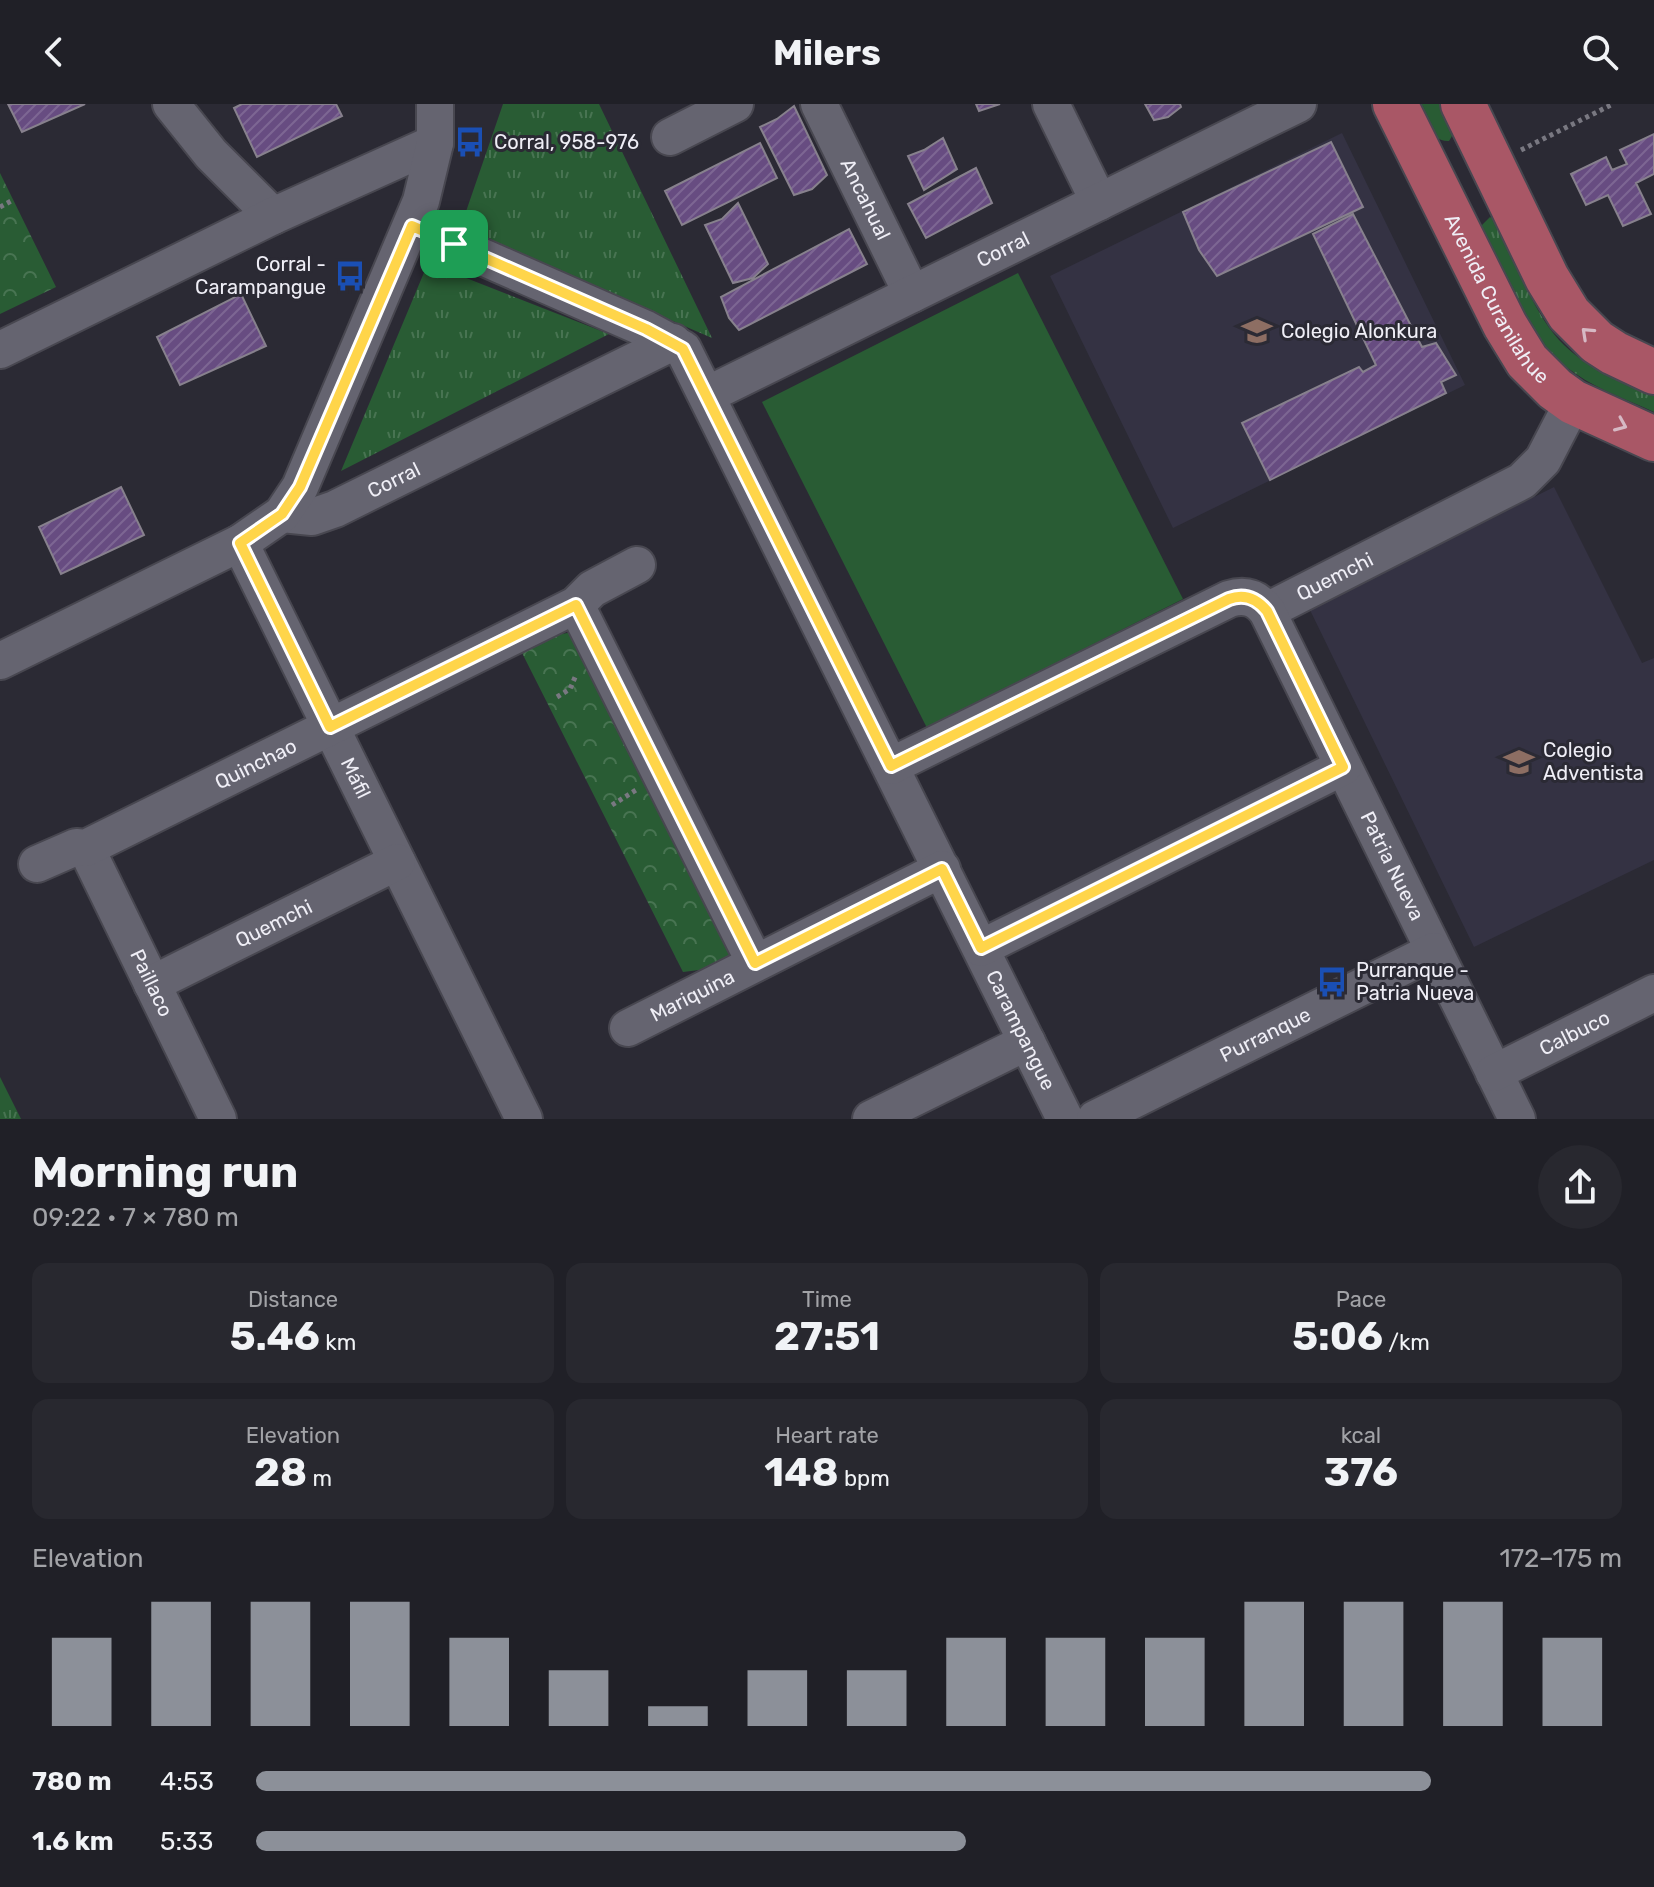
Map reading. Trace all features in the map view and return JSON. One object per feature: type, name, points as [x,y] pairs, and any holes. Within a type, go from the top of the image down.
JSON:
[{"type":"main road","name":"Avenida Curanilahue","points":[[1395,104],[1516,346],[1542,377],[1573,402],[1654,439]]},
{"type":"main road","points":[[1463,104],[1501,147],[1547,278],[1569,314],[1597,342],[1654,372]]},
{"type":"main road","points":[[1428,171],[1501,147]]},
{"type":"street","points":[[171,104],[211,154],[273,216]]},
{"type":"street","points":[[0,661],[240,543],[282,514],[300,487],[412,226],[435,143],[435,104]]},
{"type":"street","points":[[0,350],[273,216],[435,143],[455,104]]},
{"type":"street","points":[[670,137],[735,104]]},
{"type":"street","name":"Ancahual","points":[[819,104],[912,294]]},
{"type":"street","points":[[1051,104],[1099,202]]},
{"type":"street","name":"Corral","points":[[707,395],[1298,104]]},
{"type":"street","points":[[412,226],[673,342]]},
{"type":"street","name":"Corral","points":[[282,514],[312,517],[335,509],[673,342]]},
{"type":"street","name":"Carampangue","points":[[673,342],[683,349],[707,395],[1065,1119]]},
{"type":"street","name":"Quemchi","points":[[1267,611],[1522,481],[1543,460],[1573,402]]},
{"type":"street","name":"Máfil","points":[[240,543],[524,1119]]},
{"type":"street","name":"Quinchao","points":[[37,864],[76,847],[86,848],[576,605],[592,589],[637,565]]},
{"type":"street","points":[[891,766],[1229,599],[1250,598],[1267,611]]},
{"type":"street","name":"Mariquina","points":[[576,605],[755,963]]},
{"type":"street","name":"Patria Nueva","points":[[1267,611],[1517,1119]]},
{"type":"street","points":[[981,948],[1343,767]]},
{"type":"street","name":"Paillaco","points":[[86,848],[218,1119]]},
{"type":"street","name":"Quemchi","points":[[152,984],[397,862]]},
{"type":"street","name":"Mariquina","points":[[628,1028],[942,869]]},
{"type":"street","name":"Purranque","points":[[1095,1119],[1434,951]]},
{"type":"street","name":"Calbuco","points":[[1494,1073],[1654,993]]},
{"type":"street","points":[[871,1119],[1027,1042]]},
{"type":"path","points":[[1501,147],[1613,104]]},
{"type":"path","points":[[0,207],[13,200]]},
{"type":"shaded area","name":"Colegio Alonkura","points":[[1342,133],[1465,385],[1173,528],[1050,276]]},
{"type":"shaded area","name":"Colegio Adventista","points":[[1554,487],[1642,663],[1654,658],[1654,860],[1474,947],[1310,610]]},
{"type":"green space","points":[[503,104],[599,104],[712,338],[460,229]]},
{"type":"green space","points":[[1417,104],[1441,104],[1455,131],[1449,141],[1433,134]]},
{"type":"green space","points":[[0,173],[56,287],[0,314]]},
{"type":"green space","points":[[1490,217],[1496,220],[1532,299],[1559,340],[1592,366],[1654,396],[1654,412],[1585,380],[1545,346],[1522,312],[1484,237],[1481,226]]},
{"type":"green space","points":[[428,263],[609,334],[341,471]]},
{"type":"green space","points":[[1018,273],[1183,599],[927,728],[762,402]]},
{"type":"green space","points":[[574,632],[739,965],[683,972],[516,641]]},
{"type":"green space","points":[[0,1077],[21,1119],[0,1119]]},
{"type":"building","points":[[8,104],[85,104],[22,132]]},
{"type":"building","points":[[242,104],[336,104],[342,116],[257,157],[234,108]]},
{"type":"building","points":[[976,104],[1000,104],[979,111]]},
{"type":"building","points":[[1145,104],[1180,104],[1181,107],[1168,117],[1154,120]]},
{"type":"building","points":[[794,106],[827,175],[812,189],[794,195],[760,127]]},
{"type":"building","points":[[1654,134],[1654,174],[1636,183],[1651,214],[1623,226],[1608,195],[1586,205],[1571,174],[1606,157],[1612,170],[1627,164],[1620,150]]},
{"type":"building","points":[[943,138],[957,169],[924,190],[908,156]]},
{"type":"building","points":[[1331,142],[1363,207],[1217,276],[1199,250],[1183,212]]},
{"type":"building","points":[[760,143],[777,178],[682,225],[665,191]]},
{"type":"building","points":[[976,168],[992,203],[926,238],[908,204]]},
{"type":"building","points":[[738,203],[768,264],[753,278],[733,283],[705,225],[722,219]]},
{"type":"building","points":[[1353,214],[1422,347],[1436,343],[1456,375],[1441,382],[1446,393],[1270,480],[1242,423],[1359,367],[1363,372],[1376,365],[1313,234]]},
{"type":"building","points":[[849,229],[867,264],[739,330],[729,318],[721,297]]},
{"type":"building","points":[[241,294],[266,346],[180,385],[157,337]]},
{"type":"building","points":[[121,487],[144,535],[61,574],[39,527]]},
{"type":"place","name":"Corral, 958-976","points":[[470,142]]},
{"type":"place","name":"Corral - Carampangue","points":[[350,276]]},
{"type":"place","name":"Colegio Alonkura","points":[[1257,331]]},
{"type":"place","name":"Colegio Adventista","points":[[1519,762]]},
{"type":"place","name":"Purranque - Patria Nueva","points":[[1332,982]]},
{"type":"route","points":[[412,226],[454,244],[646,329],[683,349],[891,766],[1229,599],[1243,596],[1257,601],[1267,611],[1343,767],[981,948],[942,869],[755,963],[576,605],[330,727],[240,543],[282,514],[300,487],[412,226]]}]
